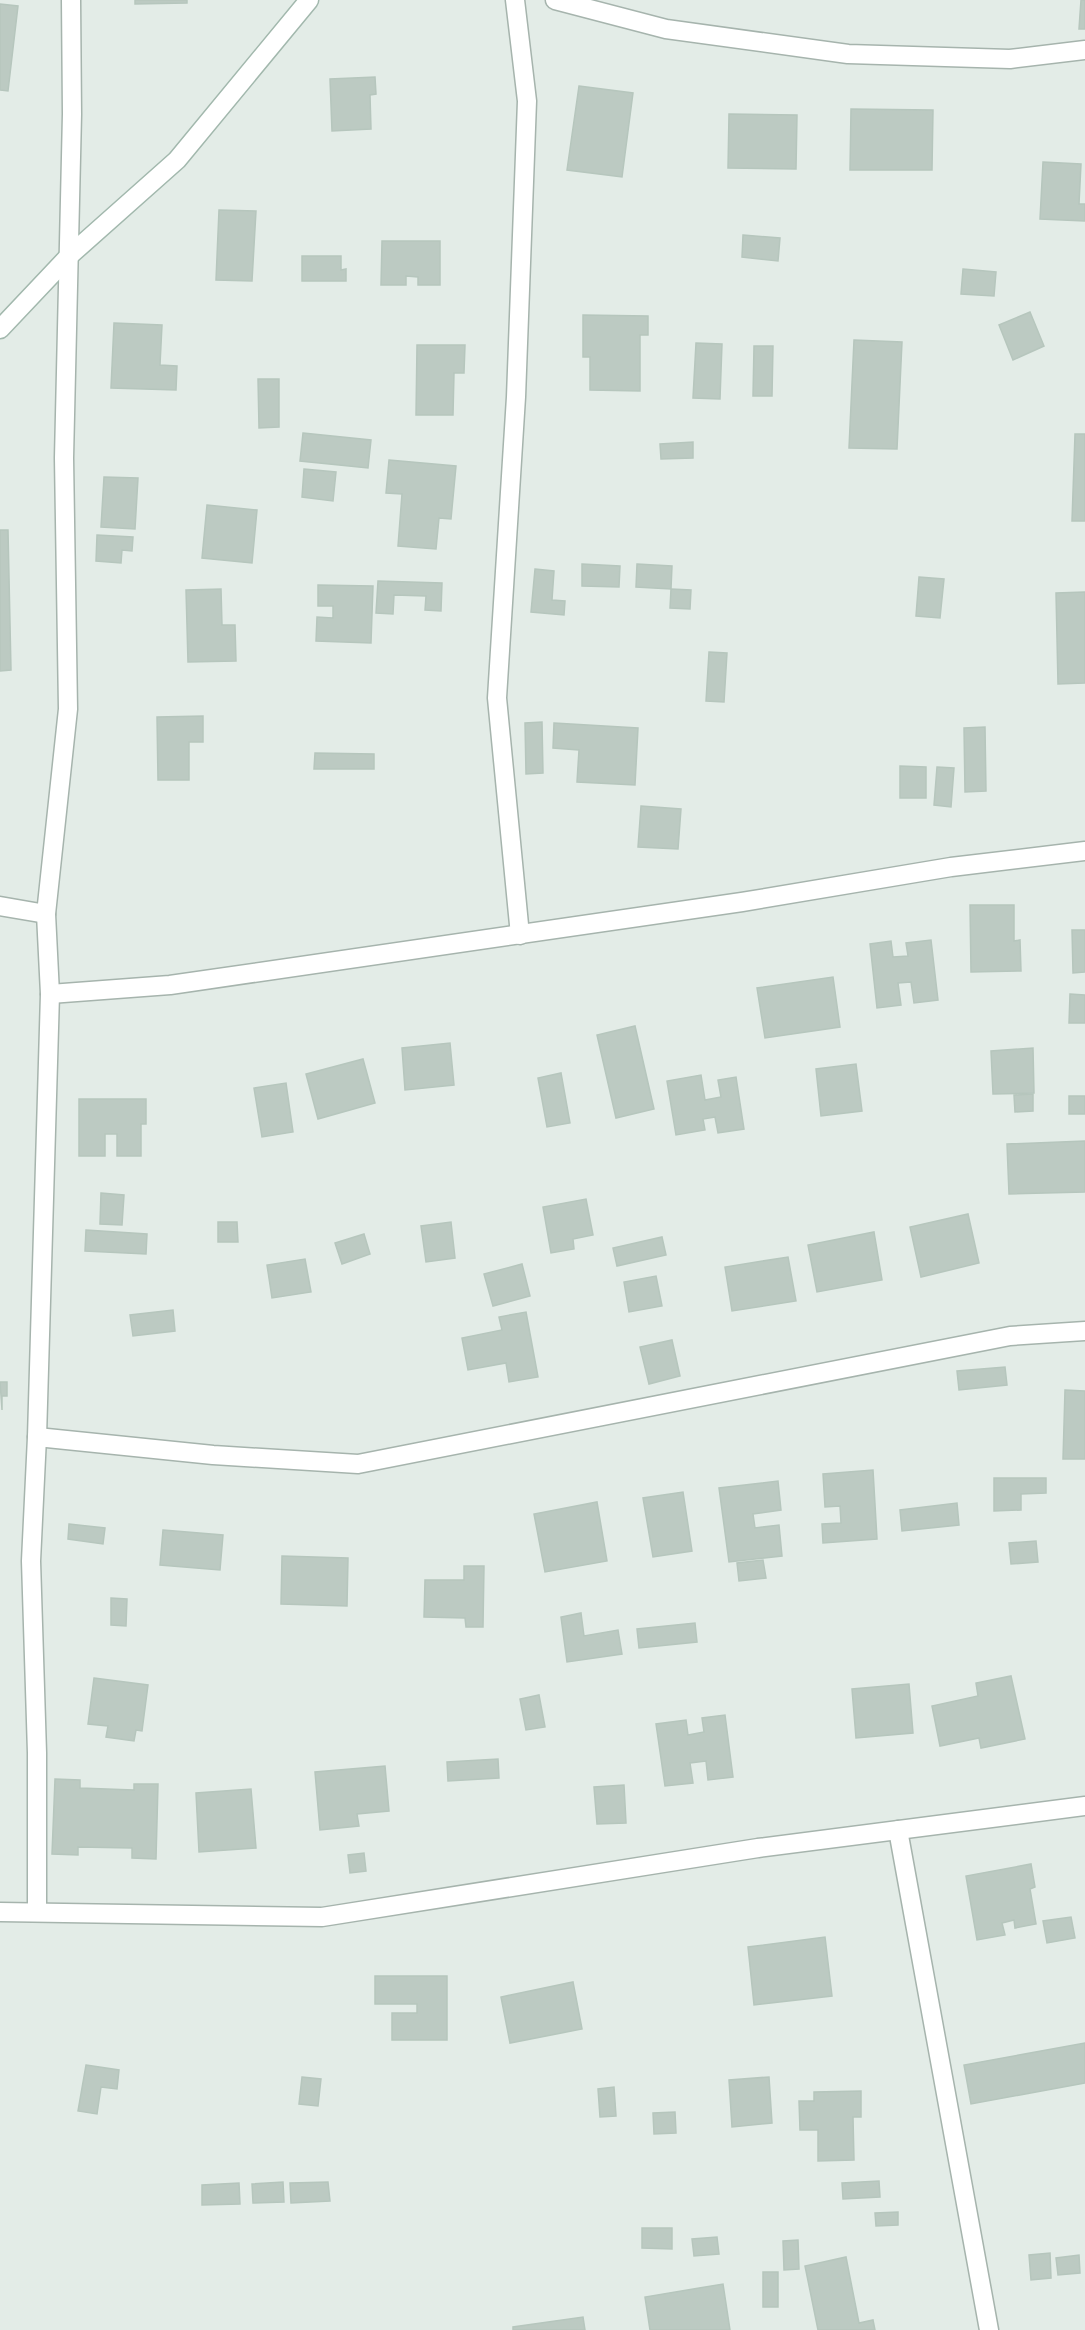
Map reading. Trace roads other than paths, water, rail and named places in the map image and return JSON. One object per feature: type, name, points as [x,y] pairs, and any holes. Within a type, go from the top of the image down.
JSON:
[{"type":"street","points":[[37,1911],[31,1561],[37,1437],[50,994],[46,914],[68,709],[64,458],[69,256],[71,0]]},
{"type":"street","points":[[0,329],[69,256],[177,160],[309,0]]},
{"type":"street","points":[[514,0],[528,101],[516,397],[497,698],[520,935]]},
{"type":"street","points":[[555,0],[666,29],[848,54],[1010,59],[1085,50]]},
{"type":"street","points":[[50,994],[170,985],[742,902],[951,867],[1085,851]]},
{"type":"street","points":[[0,906],[46,914]]},
{"type":"street","points":[[37,1437],[213,1455],[358,1464],[1011,1336],[1085,1331]]},
{"type":"street","points":[[0,1912],[322,1917],[746,1850],[1085,1806]]},
{"type":"street","points":[[898,1830],[989,2330]]}]
